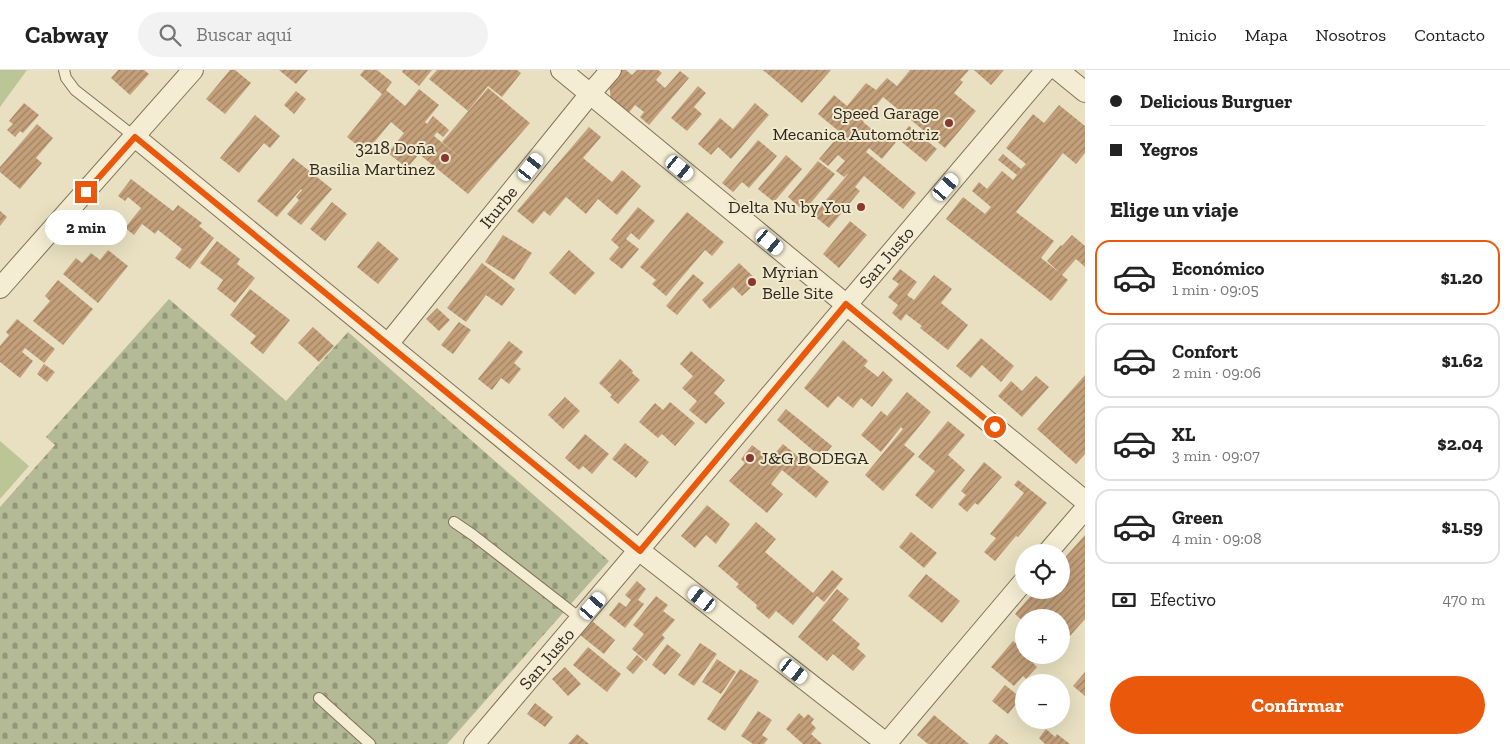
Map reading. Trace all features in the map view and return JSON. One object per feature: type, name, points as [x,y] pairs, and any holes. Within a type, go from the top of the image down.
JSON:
[{"type":"street","points":[[0,288],[193,70]]},
{"type":"street","points":[[561,70],[1085,501]]},
{"type":"street","name":"Iturbe","points":[[388,344],[611,70]]},
{"type":"street","name":"San Justo","points":[[474,744],[640,551],[846,304],[1046,70]]},
{"type":"street","points":[[1058,70],[1085,92]]},
{"type":"street","points":[[135,137],[640,551],[886,744],[1015,592]]},
{"type":"street","points":[[1055,544],[1085,509]]},
{"type":"lane","points":[[64,70],[66,78],[75,90],[135,137]]},
{"type":"lane","points":[[454,522],[581,619]]},
{"type":"lane","points":[[319,698],[370,744]]},
{"type":"green space","points":[[0,70],[27,70],[0,107]]},
{"type":"green space","points":[[169,299],[286,401],[348,332],[609,561],[447,744],[0,744],[0,507],[55,445],[46,437]]},
{"type":"green space","points":[[0,441],[29,466],[0,499]]},
{"type":"building","points":[[118,70],[144,70],[149,74],[130,95],[111,78]]},
{"type":"building","points":[[230,70],[235,70],[251,83],[225,114],[206,99]]},
{"type":"building","points":[[279,70],[308,70],[296,84]]},
{"type":"building","points":[[364,70],[377,70],[392,82],[386,90],[405,106],[419,89],[439,105],[425,122],[427,124],[433,116],[449,130],[443,137],[437,132],[434,136],[463,160],[442,142],[488,88],[530,123],[468,194],[419,154],[407,168],[388,153],[404,133],[391,122],[366,152],[347,137],[382,94],[360,75]]},
{"type":"building","points":[[403,70],[432,70],[419,86],[402,72]]},
{"type":"building","points":[[437,70],[517,70],[521,73],[502,97],[488,86],[468,111],[429,79]]},
{"type":"building","points":[[620,70],[626,70],[632,75],[637,70],[658,70],[662,73],[656,80],[665,88],[680,71],[689,78],[649,125],[640,117],[644,112],[635,105],[627,115],[611,101],[609,83]]},
{"type":"building","points":[[763,70],[831,70],[802,103]]},
{"type":"building","points":[[910,70],[969,70],[960,80],[963,82],[954,93],[976,111],[945,148],[883,97],[863,122],[879,135],[883,131],[896,142],[882,159],[869,148],[866,152],[916,193],[903,209],[864,176],[855,187],[860,191],[829,228],[813,215],[850,172],[844,177],[836,171],[845,161],[838,155],[828,166],[819,159],[841,133],[818,114],[834,95],[847,106],[866,83],[876,90],[887,78],[897,86]]},
{"type":"building","points":[[974,70],[1004,70],[991,85]]},
{"type":"building","points":[[698,86],[706,93],[694,107],[702,114],[687,131],[671,118]]},
{"type":"building","points":[[296,91],[306,99],[294,114],[284,105]]},
{"type":"building","points":[[24,103],[39,115],[23,133],[20,131],[15,137],[7,130],[13,124],[9,121]]},
{"type":"building","points":[[755,103],[769,115],[731,159],[718,147],[711,155],[698,144],[720,118],[733,129]]},
{"type":"building","points":[[1059,105],[1085,126],[1085,153],[1076,164],[1063,153],[1016,212],[1054,241],[1041,258],[1060,273],[1047,261],[1061,245],[1072,235],[1085,246],[1085,267],[1076,259],[1062,275],[1068,280],[1051,301],[946,219],[963,197],[985,214],[991,207],[972,191],[979,182],[987,189],[1002,171],[1013,180],[1017,175],[998,160],[1003,154],[1021,169],[1026,164],[1006,148],[1033,114],[1044,123]]},
{"type":"building","points":[[255,115],[280,136],[270,148],[264,143],[239,173],[220,158]]},
{"type":"building","points":[[37,124],[53,138],[36,158],[42,163],[20,189],[0,172],[0,167]]},
{"type":"building","points":[[909,126],[937,149],[926,162],[898,139]]},
{"type":"building","points":[[589,127],[601,137],[583,158],[612,182],[622,170],[641,186],[617,215],[598,199],[586,214],[566,197],[550,216],[544,211],[533,224],[517,211]]},
{"type":"building","points":[[758,140],[777,156],[749,188],[742,182],[733,192],[722,183]]},
{"type":"building","points":[[786,155],[802,169],[774,202],[758,189]]},
{"type":"building","points":[[293,158],[332,189],[301,225],[287,214],[299,200],[296,197],[301,189],[277,217],[257,201]]},
{"type":"building","points":[[818,161],[835,174],[804,211],[788,197]]},
{"type":"building","points":[[131,179],[173,211],[178,205],[202,223],[199,226],[214,238],[190,269],[175,258],[182,249],[158,230],[155,234],[142,224],[134,235],[125,228],[141,208],[128,197],[125,201],[118,196]]},
{"type":"building","points":[[332,202],[347,214],[325,241],[310,229]]},
{"type":"building","points":[[638,207],[655,221],[639,240],[631,233],[626,239],[639,249],[622,269],[609,259],[619,247],[611,240]]},
{"type":"building","points":[[0,211],[7,217],[0,226]]},
{"type":"building","points":[[687,212],[724,242],[712,256],[705,250],[666,296],[652,284],[656,280],[640,267]]},
{"type":"building","points":[[850,221],[867,235],[839,268],[823,254]]},
{"type":"building","points":[[503,235],[532,253],[514,280],[485,262]]},
{"type":"building","points":[[217,241],[240,259],[237,264],[255,278],[235,303],[217,289],[223,280],[200,263]]},
{"type":"building","points":[[378,241],[399,259],[378,284],[357,267]]},
{"type":"building","points":[[108,250],[128,266],[98,303],[63,274],[76,258],[82,263],[91,253],[100,260]]},
{"type":"building","points":[[569,250],[595,273],[575,295],[549,273]]},
{"type":"building","points":[[482,263],[515,289],[502,306],[486,295],[466,322],[447,308]]},
{"type":"building","points":[[739,263],[758,281],[742,296],[733,287],[710,309],[702,300]]},
{"type":"building","points":[[900,269],[917,282],[907,295],[914,300],[934,275],[952,289],[941,303],[968,325],[948,350],[920,328],[922,326],[906,314],[901,321],[892,313],[898,305],[888,297],[899,284],[892,279]]},
{"type":"building","points":[[693,274],[704,283],[677,315],[666,306]]},
{"type":"building","points":[[58,280],[93,309],[63,345],[33,321],[50,301],[45,296]]},
{"type":"building","points":[[250,289],[290,320],[263,354],[250,343],[256,336],[230,315]]},
{"type":"building","points":[[437,308],[450,320],[439,331],[426,319]]},
{"type":"building","points":[[17,319],[55,349],[44,363],[25,348],[22,352],[33,361],[20,378],[0,362],[0,346],[9,335],[6,332]]},
{"type":"building","points":[[459,322],[471,330],[453,354],[441,345]]},
{"type":"building","points":[[313,327],[334,346],[319,362],[298,343]]},
{"type":"building","points":[[981,338],[1014,366],[1001,382],[982,365],[971,378],[956,366]]},
{"type":"building","points":[[843,340],[868,361],[864,366],[878,377],[883,371],[893,380],[872,407],[861,398],[853,408],[838,396],[828,408],[804,388]]},
{"type":"building","points":[[509,341],[523,352],[514,363],[521,369],[509,384],[501,378],[492,390],[478,379]]},
{"type":"building","points":[[691,351],[725,380],[714,393],[725,403],[706,424],[689,410],[697,401],[682,388],[693,376],[680,364]]},
{"type":"building","points":[[620,359],[640,380],[618,404],[610,397],[612,395],[599,383]]},
{"type":"building","points":[[44,364],[55,372],[47,382],[37,374]]},
{"type":"building","points":[[1085,375],[1085,454],[1076,464],[1037,429]]},
{"type":"building","points":[[1036,376],[1049,387],[1022,417],[998,396],[1011,381],[1022,391]]},
{"type":"building","points":[[907,392],[931,412],[904,445],[915,454],[883,491],[865,475],[903,429],[901,427],[881,452],[861,435],[881,411],[887,416]]},
{"type":"building","points":[[565,397],[580,411],[563,429],[548,415]]},
{"type":"building","points":[[670,402],[695,423],[675,446],[662,434],[658,438],[639,422],[655,403],[663,410]]},
{"type":"building","points":[[786,409],[832,446],[822,458],[777,420]]},
{"type":"building","points":[[948,421],[965,435],[948,455],[965,470],[932,509],[915,495],[935,471],[918,457]]},
{"type":"building","points":[[585,434],[609,454],[592,474],[583,466],[579,470],[565,458]]},
{"type":"building","points":[[625,443],[649,462],[636,478],[612,459]]},
{"type":"building","points":[[783,444],[829,482],[816,498],[782,470],[771,484],[783,494],[767,513],[729,481],[745,463],[741,459],[752,445],[770,459]]},
{"type":"building","points":[[984,462],[1002,477],[978,505],[975,503],[967,512],[958,504],[966,495],[961,491]]},
{"type":"building","points":[[1018,480],[1047,503],[995,561],[984,552],[996,538],[990,534],[1024,493],[1014,485]]},
{"type":"building","points":[[707,505],[730,524],[716,544],[706,535],[695,548],[681,536]]},
{"type":"building","points":[[756,522],[776,539],[765,552],[813,593],[832,570],[843,579],[824,602],[817,596],[793,625],[776,611],[769,619],[756,608],[757,605],[736,587],[739,584],[718,566]]},
{"type":"building","points":[[911,532],[937,553],[924,568],[899,547]]},
{"type":"building","points":[[1085,535],[1085,619],[1070,636],[1070,609],[1019,609],[1028,599],[1070,599],[1070,552]]},
{"type":"building","points":[[926,574],[960,601],[942,623],[908,596]]},
{"type":"building","points":[[637,581],[646,589],[638,600],[644,604],[625,628],[609,615],[619,602],[626,607],[631,600],[625,595]]},
{"type":"building","points":[[837,589],[849,599],[832,620],[860,644],[857,648],[866,656],[853,671],[833,654],[827,661],[798,637]]},
{"type":"building","points":[[656,596],[668,605],[663,611],[675,620],[662,635],[665,638],[646,661],[632,649],[644,634],[633,625]]},
{"type":"building","points":[[592,621],[615,640],[604,654],[580,635]]},
{"type":"building","points":[[1013,641],[1015,643],[1015,664],[1034,664],[1037,667],[1031,674],[1015,674],[1014,686],[991,667]]},
{"type":"building","points":[[700,643],[717,654],[694,686],[678,675]]},
{"type":"building","points":[[667,644],[681,655],[665,675],[652,665]]},
{"type":"building","points":[[588,647],[621,674],[607,692],[573,665]]},
{"type":"building","points":[[637,655],[644,661],[633,674],[626,668]]},
{"type":"building","points":[[717,659],[736,672],[721,694],[702,682]]},
{"type":"building","points":[[565,667],[581,684],[568,696],[552,679]]},
{"type":"building","points":[[740,669],[759,681],[725,731],[707,719]]},
{"type":"building","points":[[1085,672],[1085,696],[1073,686]]},
{"type":"building","points":[[1005,685],[1015,693],[1015,705],[1008,714],[992,701]]},
{"type":"building","points":[[535,703],[553,717],[545,727],[527,714]]},
{"type":"building","points":[[758,711],[772,720],[762,735],[768,739],[764,744],[753,744],[741,736]]},
{"type":"building","points":[[799,713],[804,718],[808,714],[814,719],[811,723],[816,728],[811,734],[822,744],[803,744],[786,729]]},
{"type":"building","points":[[934,715],[969,744],[928,744],[917,735]]},
{"type":"building","points":[[1046,729],[1055,737],[1057,734],[1070,744],[1045,744],[1039,738]]},
{"type":"building","points":[[577,734],[589,744],[568,744]]},
{"type":"building","points":[[996,734],[1009,744],[988,744]]},
{"type":"place","name":"Speed Garage Mecanica Automotriz","points":[[949,123]]},
{"type":"place","name":"3218 Doña Basilia Martinez","points":[[445,158]]},
{"type":"place","name":"Delta Nu by You","points":[[861,207]]},
{"type":"place","name":"Myrian Belle Site","points":[[752,282]]},
{"type":"place","name":"J&G BODEGA","points":[[750,458]]},
{"type":"route","points":[[86,192],[135,137],[640,551],[846,304],[995,427]]}]
